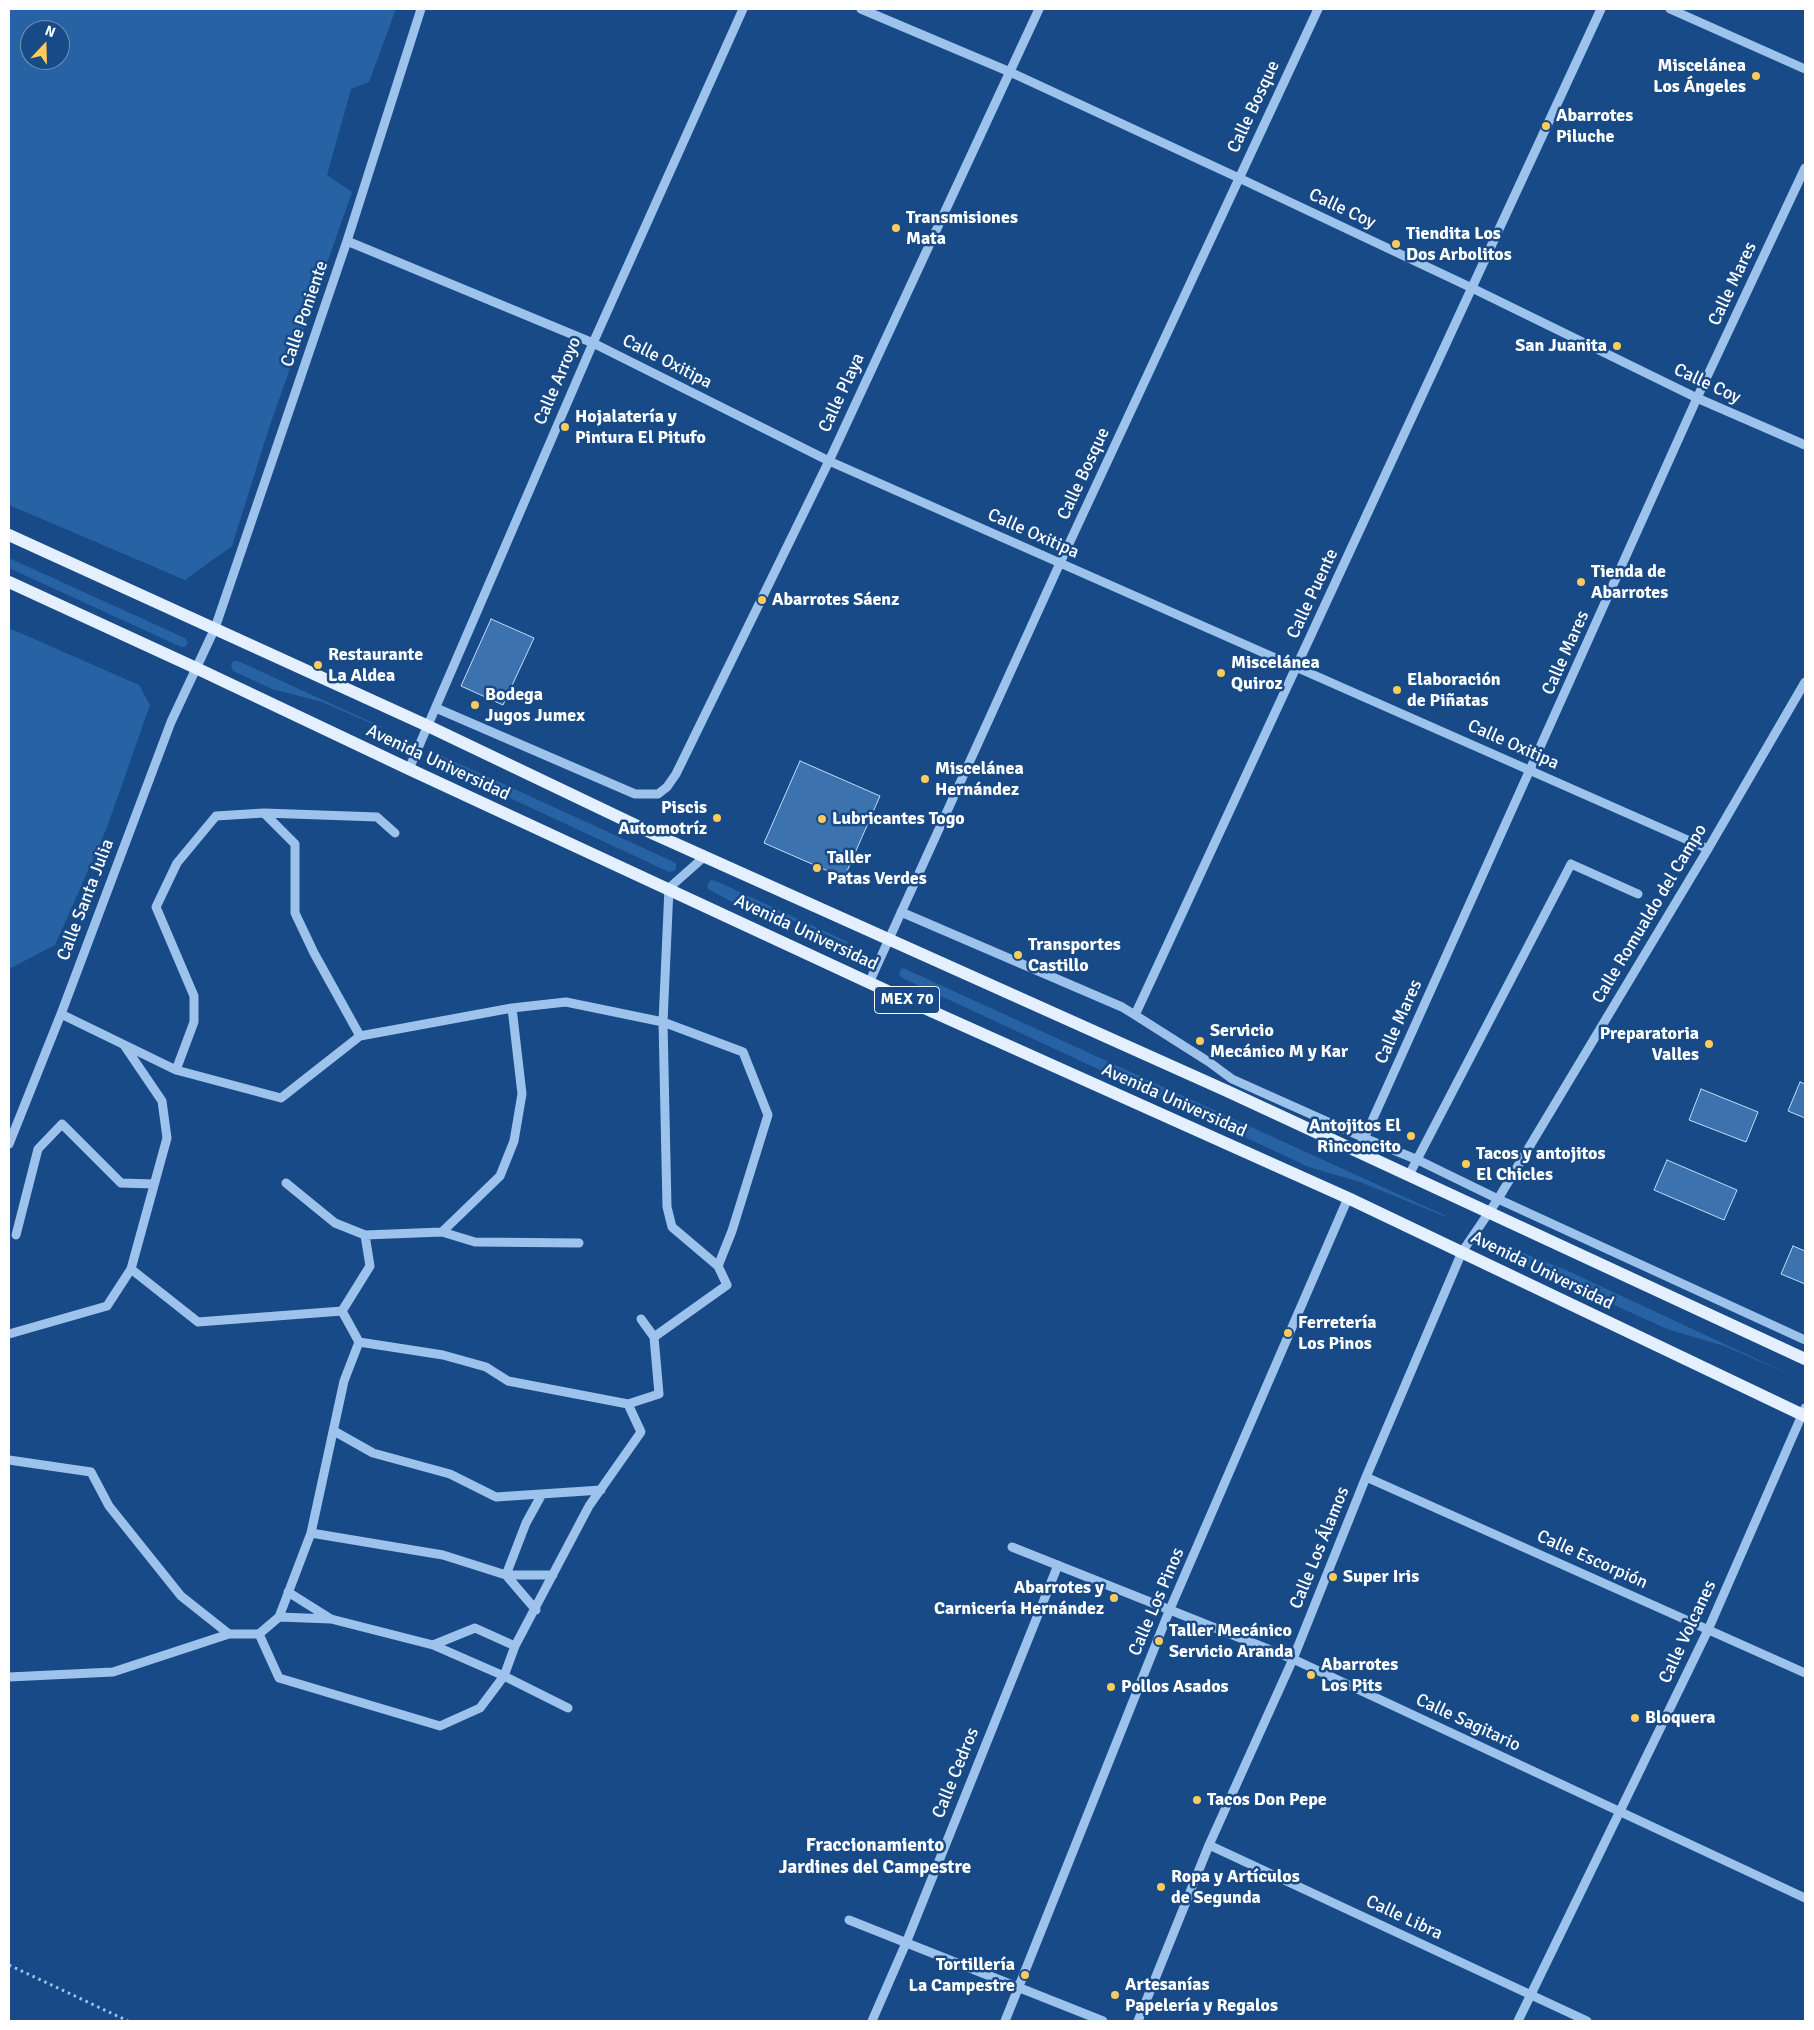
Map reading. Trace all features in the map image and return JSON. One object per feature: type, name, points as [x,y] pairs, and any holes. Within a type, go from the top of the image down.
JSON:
[{"type":"main road","name":"Avenida Universidad","points":[[9,535],[428,726],[704,857],[1227,1091],[1805,1360]]},
{"type":"main road","name":"Avenida Universidad","points":[[9,582],[870,983],[1348,1198],[1804,1413]]},
{"type":"street","name":"Calle Poniente","points":[[196,668],[215,628],[347,241],[421,9]]},
{"type":"street","name":"Calle Arroyo","points":[[409,769],[592,343],[743,9]]},
{"type":"street","name":"Calle Coy","points":[[861,9],[1010,72],[1472,288],[1697,398],[1805,445]]},
{"type":"street","name":"Calle Playa","points":[[436,708],[635,794],[658,794],[667,787],[676,774],[829,461],[1039,9]]},
{"type":"street","name":"Calle Bosque","points":[[870,983],[1060,563],[1318,9]]},
{"type":"street","name":"Calle Puente","points":[[1135,1015],[1601,9]]},
{"type":"street","points":[[1670,9],[1805,69]]},
{"type":"street","name":"Calle Mares","points":[[1358,1152],[1531,771],[1697,398],[1805,168]]},
{"type":"street","name":"Calle Oxitipa","points":[[347,241],[592,343],[829,461],[1708,850]]},
{"type":"street","name":"Calle Santa Julia","points":[[9,1144],[61,1014],[171,722],[196,668]]},
{"type":"street","name":"Calle Romualdo del Campo","points":[[1490,1213],[1708,850],[1805,682]]},
{"type":"street","points":[[264,813],[294,844],[295,914],[314,953],[360,1036]]},
{"type":"street","points":[[176,1070],[194,1022],[194,996],[156,907],[177,863],[216,816],[264,813],[377,817],[394,832]]},
{"type":"street","points":[[654,1337],[727,1285],[718,1266],[672,1227],[666,1207],[663,1022],[669,888],[704,857]]},
{"type":"street","points":[[1409,1175],[1571,864],[1638,894]]},
{"type":"street","points":[[901,912],[1122,1007],[1209,1062],[1232,1079],[1418,1160],[1498,1199],[1805,1340]]},
{"type":"street","points":[[61,1014],[176,1070],[281,1098],[360,1036],[512,1008],[566,1002],[663,1022],[743,1052],[768,1114],[732,1231],[718,1266]]},
{"type":"street","points":[[442,1232],[500,1176],[514,1141],[522,1094],[512,1008]]},
{"type":"street","points":[[9,1334],[106,1306],[131,1269],[167,1138],[162,1101],[124,1045]]},
{"type":"street","points":[[16,1235],[38,1149],[62,1124],[121,1183],[154,1184]]},
{"type":"street","points":[[286,1183],[335,1224],[365,1235],[442,1232],[475,1242],[580,1243]]},
{"type":"street","name":"Calle Los Pinos","points":[[1005,2021],[1170,1609],[1348,1198]]},
{"type":"street","name":"Calle Los Álamos","points":[[1138,2021],[1209,1844],[1293,1659],[1366,1477],[1462,1252],[1490,1213]]},
{"type":"street","points":[[342,1311],[370,1266],[365,1235]]},
{"type":"street","points":[[131,1269],[198,1322],[342,1311]]},
{"type":"street","points":[[9,1678],[113,1672],[228,1634],[259,1634],[279,1617],[311,1533],[344,1381],[359,1342],[342,1311]]},
{"type":"street","points":[[359,1342],[443,1355],[486,1368],[508,1381],[628,1404],[660,1394],[654,1337],[641,1319]]},
{"type":"street","points":[[259,1634],[279,1678],[440,1726],[480,1708],[504,1676],[515,1646],[536,1610],[589,1506],[641,1432],[628,1404]]},
{"type":"street","name":"Calle Volcanes","points":[[1518,2021],[1708,1630],[1804,1413]]},
{"type":"street","points":[[334,1431],[373,1453],[450,1474],[496,1497],[602,1490]]},
{"type":"street","points":[[9,1460],[91,1472],[109,1506],[181,1596],[228,1634]]},
{"type":"street","name":"Calle Escorpión","points":[[1366,1477],[1805,1674]]},
{"type":"street","points":[[506,1575],[526,1523],[542,1494]]},
{"type":"street","points":[[311,1533],[443,1555],[506,1575],[553,1575]]},
{"type":"street","name":"Calle Sagitario","points":[[1012,1546],[1293,1659],[1805,1898]]},
{"type":"street","name":"Calle Cedros","points":[[872,2021],[906,1943],[1058,1564]]},
{"type":"street","points":[[506,1575],[536,1610]]},
{"type":"street","points":[[288,1592],[331,1619]]},
{"type":"street","points":[[279,1617],[331,1619],[433,1645],[504,1676],[568,1708]]},
{"type":"street","points":[[433,1645],[475,1628],[515,1646]]},
{"type":"street","name":"Calle Libra","points":[[1209,1844],[1586,2021]]},
{"type":"street","points":[[848,1920],[1103,2021]]},
{"type":"path","points":[[9,1965],[128,2021]]},
{"type":"shaded area","points":[[9,9],[396,9],[369,82],[351,89],[327,175],[352,192],[268,431],[232,546],[185,580],[9,505]]},
{"type":"shaded area","points":[[9,558],[185,638],[188,643],[185,647],[181,647],[9,568]]},
{"type":"shaded area","points":[[9,628],[139,685],[150,705],[106,830],[55,945],[9,969]]},
{"type":"shaded area","points":[[234,661],[238,661],[382,728],[322,702],[272,689],[233,671],[231,664]]},
{"type":"shaded area","points":[[440,755],[676,863],[676,869],[669,872],[439,765],[435,762],[436,756]]},
{"type":"shaded area","points":[[711,880],[848,942],[847,944],[801,923],[734,903],[708,889],[707,885]]},
{"type":"shaded area","points":[[903,968],[1446,1217],[1360,1182],[1309,1167],[902,978],[899,975],[900,970]]},
{"type":"shaded area","points":[[1506,1246],[1566,1270],[1791,1375],[1724,1346],[1667,1329],[1506,1256],[1503,1253],[1503,1249]]},
{"type":"building","points":[[491,619],[534,638],[503,705],[461,686]]},
{"type":"building","name":"Lubricantes Togo","points":[[800,761],[880,796],[844,878],[764,843]]},
{"type":"building","points":[[1800,1082],[1805,1084],[1805,1118],[1788,1111]]},
{"type":"building","points":[[1701,1089],[1758,1112],[1746,1142],[1689,1120]]},
{"type":"building","points":[[1667,1160],[1737,1190],[1724,1220],[1654,1190]]},
{"type":"building","points":[[1793,1246],[1805,1251],[1805,1284],[1781,1274]]},
{"type":"place","name":"Miscelánea Los Ángeles","points":[[1756,76]]},
{"type":"place","name":"Abarrotes Piluche","points":[[1546,126]]},
{"type":"place","name":"Transmisiones Mata","points":[[896,228]]},
{"type":"place","name":"Tiendita Los Dos Arbolitos","points":[[1396,244]]},
{"type":"place","name":"San Juanita","points":[[1617,346]]},
{"type":"place","name":"Hojalatería y Pintura El Pitufo","points":[[565,427]]},
{"type":"place","name":"Tienda de Abarrotes","points":[[1581,582]]},
{"type":"place","name":"Abarrotes Sáenz","points":[[762,600]]},
{"type":"place","name":"Restaurante La Aldea","points":[[318,665]]},
{"type":"place","name":"Miscelánea Quiroz","points":[[1221,673]]},
{"type":"place","name":"Elaboración de Piñatas","points":[[1397,690]]},
{"type":"place","name":"Bodega Jugos Jumex","points":[[475,705]]},
{"type":"place","name":"Miscelánea Hernández","points":[[925,779]]},
{"type":"place","name":"Piscis Automotríz","points":[[717,818]]},
{"type":"place","name":"Lubricantes Togo","points":[[822,819]]},
{"type":"place","name":"Taller Patas Verdes","points":[[817,868]]},
{"type":"place","name":"Transportes Castillo","points":[[1018,955]]},
{"type":"place","name":"Servicio Mecánico M y Kar","points":[[1200,1041]]},
{"type":"place","name":"Preparatoria Valles","points":[[1709,1044]]},
{"type":"place","name":"Antojitos El Rinconcito","points":[[1411,1136]]},
{"type":"place","name":"Tacos y antojitos El Chicles","points":[[1466,1164]]},
{"type":"place","name":"Ferretería Los Pinos","points":[[1288,1333]]},
{"type":"place","name":"Super Iris","points":[[1333,1577]]},
{"type":"place","name":"Abarrotes y Carnicería Hernández","points":[[1114,1598]]},
{"type":"place","name":"Taller Mecánico Servicio Aranda","points":[[1159,1641]]},
{"type":"place","name":"Abarrotes Los Pits","points":[[1311,1675]]},
{"type":"place","name":"Pollos Asados","points":[[1111,1687]]},
{"type":"place","name":"Bloquera","points":[[1635,1718]]},
{"type":"place","name":"Tacos Don Pepe","points":[[1197,1800]]},
{"type":"place","name":"Ropa y Artículos de Segunda","points":[[1161,1887]]},
{"type":"place","name":"Tortillería La Campestre","points":[[1025,1975]]},
{"type":"place","name":"Artesanías Papelería y Regalos","points":[[1115,1995]]},
{"type":"district","name":"Fraccionamiento Jardines del Campestre","points":[[875,1857]]}]
